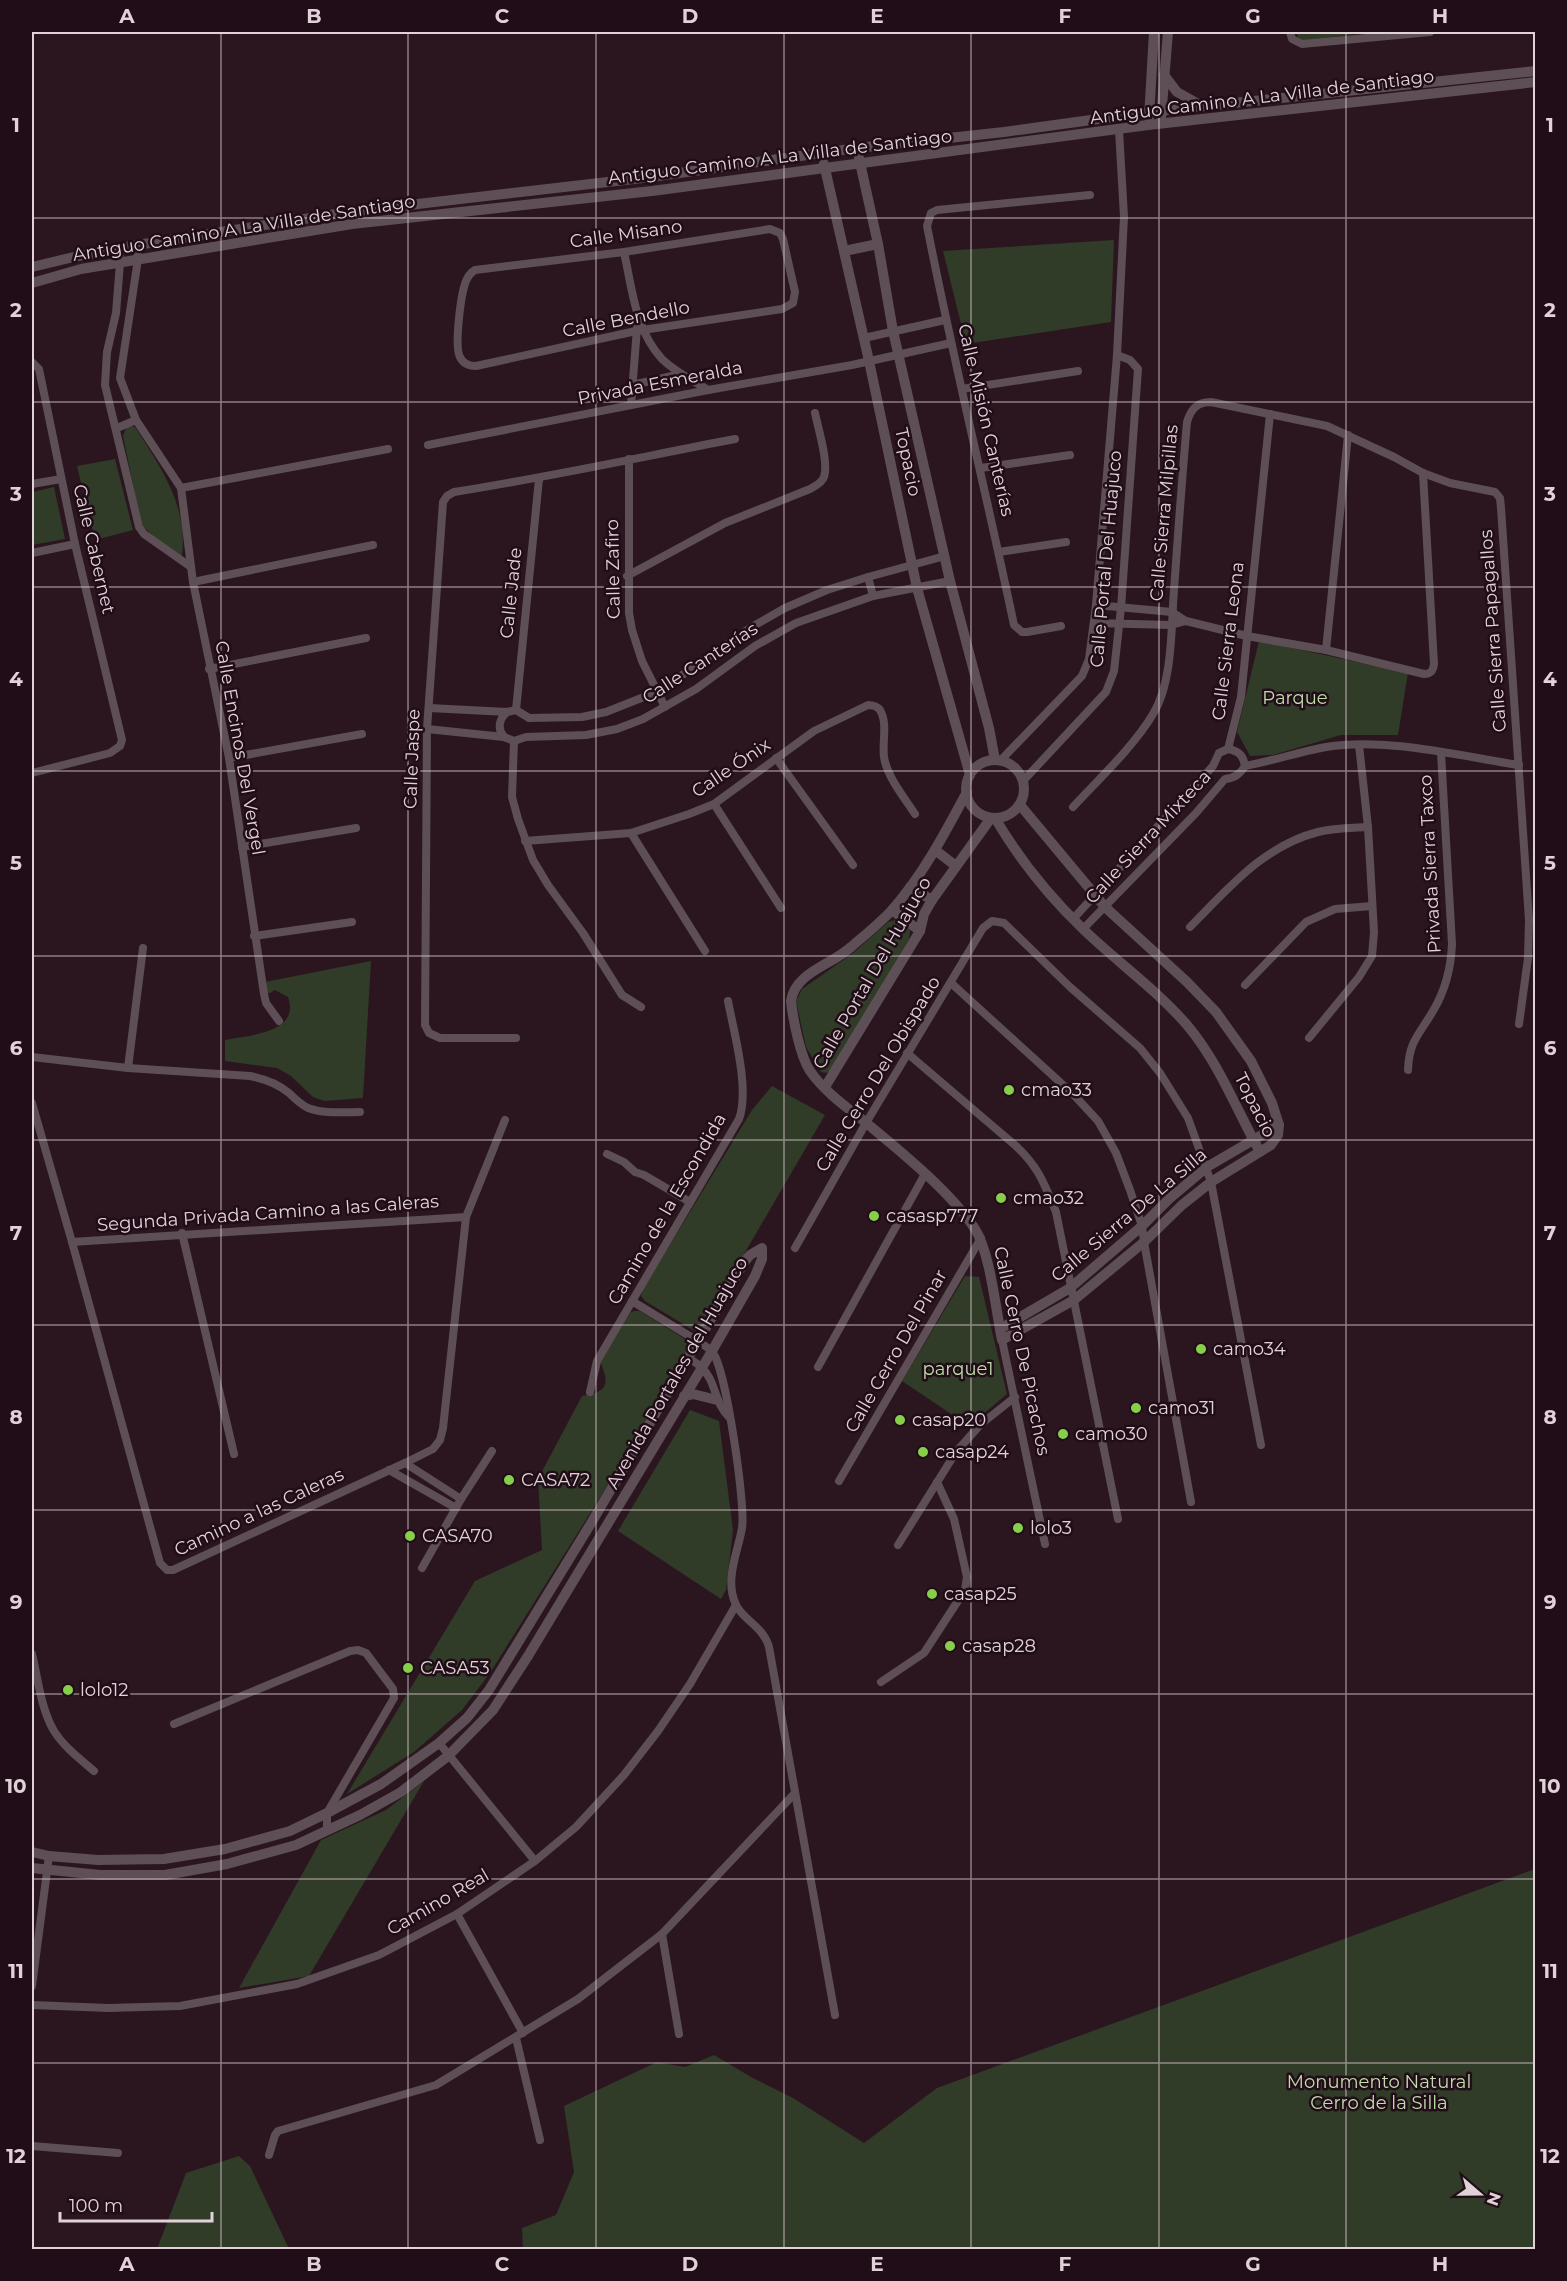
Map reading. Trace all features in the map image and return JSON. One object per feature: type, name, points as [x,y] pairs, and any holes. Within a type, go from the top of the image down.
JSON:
[{"type":"street","points":[[1148,125],[1154,32]]},
{"type":"street","points":[[1161,124],[1168,32]]},
{"type":"street","points":[[1291,35],[1302,44],[1371,34],[1430,32]]},
{"type":"street","points":[[32,267],[137,245],[349,212],[651,177],[857,148],[1004,132],[1149,112],[1536,71]]},
{"type":"street","points":[[1164,74],[1177,92],[1202,106]]},
{"type":"street","name":"Antiguo Camino A La Villa de Santiago","points":[[32,283],[81,269],[352,224],[652,191],[1148,125],[1536,82]]},
{"type":"street","name":"Calle Portal Del Huajuco","points":[[997,761],[1082,676],[1089,659],[1096,605],[1117,355],[1124,217],[1119,130]]},
{"type":"street","name":"Topacio","points":[[857,148],[878,244],[892,331],[950,581],[997,761]]},
{"type":"street","name":"Topacio","points":[[822,154],[917,588],[970,775]]},
{"type":"street","name":"Calle Misión Canterías","points":[[1061,626],[1022,632],[1014,625],[981,468],[945,320],[927,226],[931,213],[937,210],[1090,195]]},
{"type":"street","name":"Calle Misano","points":[[465,363],[458,353],[458,336],[464,286],[467,278],[475,270],[624,252],[770,229],[780,233],[783,239],[795,292],[793,303]]},
{"type":"street","points":[[844,250],[878,244]]},
{"type":"street","name":"Calle Encinos Del Vergel","points":[[137,245],[138,259],[120,378],[136,420],[181,488],[193,582],[229,758],[264,994],[266,1003],[279,1021]]},
{"type":"street","points":[[119,249],[116,313],[105,370],[105,385],[140,527],[144,534],[191,567]]},
{"type":"street","points":[[624,252],[640,331],[631,405]]},
{"type":"street","name":"Calle Bendello","points":[[465,363],[476,366],[640,331],[782,309],[793,303]]},
{"type":"street","points":[[864,338],[945,320]]},
{"type":"street","points":[[640,331],[659,355],[681,374],[708,390]]},
{"type":"street","name":"Privada Esmeralda","points":[[428,445],[869,361],[951,343]]},
{"type":"street","name":"Calle Portal Del Huajuco","points":[[1023,781],[1106,692],[1114,671],[1120,624],[1138,369],[1130,360],[1117,355]]},
{"type":"street","name":"Calle Cabernet","points":[[32,362],[39,369],[75,544],[122,735],[120,747],[110,753],[32,773]]},
{"type":"street","points":[[962,389],[1078,371]]},
{"type":"street","points":[[632,385],[681,374]]},
{"type":"street","name":"Calle Sierra Milpillas","points":[[1073,807],[1154,714],[1166,681],[1187,422],[1195,406],[1202,402],[1211,402],[1270,414]]},
{"type":"street","points":[[627,576],[725,523],[810,489],[823,479],[825,466],[815,413]]},
{"type":"street","points":[[1096,605],[1172,612],[1186,621],[1247,636],[1326,650],[1424,674],[1431,672],[1434,664],[1423,473],[1327,426],[1270,414]]},
{"type":"street","name":"Calle Sierra Leona","points":[[1073,919],[1213,766],[1214,760],[1220,753],[1228,749],[1240,697],[1270,414]]},
{"type":"street","points":[[117,428],[136,420]]},
{"type":"street","points":[[1326,650],[1348,435]]},
{"type":"street","points":[[539,479],[735,439]]},
{"type":"street","points":[[181,488],[388,449]]},
{"type":"street","points":[[981,468],[1070,455]]},
{"type":"street","name":"Calle Zafiro","points":[[629,459],[628,613],[642,661],[665,707]]},
{"type":"street","name":"Calle Sierra Papagallos","points":[[1423,473],[1450,483],[1498,494],[1501,508],[1529,938],[1519,1024]]},
{"type":"street","points":[[32,484],[61,479]]},
{"type":"street","name":"Calle Jaspe","points":[[516,1038],[440,1038],[433,1036],[424,1024],[427,729],[441,513],[447,496],[454,492],[539,479]]},
{"type":"street","name":"Calle Jade","points":[[504,737],[499,726],[501,718],[512,711],[539,479]]},
{"type":"street","points":[[999,552],[1066,542]]},
{"type":"street","points":[[32,553],[75,544]]},
{"type":"street","points":[[193,582],[373,545]]},
{"type":"street","name":"Calle Canterías","points":[[529,718],[582,717],[606,712],[659,691],[750,628],[785,608],[827,590],[945,556]]},
{"type":"street","points":[[868,577],[873,596]]},
{"type":"street","name":"Calle Canterías","points":[[514,741],[526,737],[586,735],[618,729],[643,719],[696,689],[773,635],[824,613],[873,596],[950,581]]},
{"type":"street","points":[[1094,623],[1171,625],[1186,621]]},
{"type":"street","points":[[209,669],[366,638]]},
{"type":"street","name":"Calle Ónix","points":[[525,841],[631,833],[714,804],[776,758],[834,720],[864,706],[875,706],[883,718],[886,764],[896,785],[915,814]]},
{"type":"street","points":[[429,708],[512,711],[525,714],[531,724],[526,737]]},
{"type":"street","points":[[427,729],[504,737],[514,741],[513,797],[525,841],[533,860],[622,995],[641,1007]]},
{"type":"street","points":[[229,758],[362,734]]},
{"type":"street","points":[[1309,1038],[1369,963],[1374,939],[1368,827],[1359,745]]},
{"type":"street","name":"Calle Sierra Mixteca","points":[[1083,929],[1196,813],[1225,779],[1233,778],[1245,766],[1326,747],[1359,745],[1398,747],[1519,765]]},
{"type":"street","points":[[1228,749],[1240,753],[1245,766]]},
{"type":"street","name":"Privada Sierra Taxco","points":[[1408,1071],[1410,1047],[1439,999],[1446,982],[1451,959],[1441,753]]},
{"type":"street","points":[[776,758],[853,865]]},
{"type":"street","points":[[997,761],[1010,764],[1018,771],[1024,789],[1020,805],[1005,817],[993,818],[982,815],[974,809],[967,792],[970,775],[977,767],[985,762],[997,761]]},
{"type":"street","points":[[1213,766],[1219,776],[1225,779]]},
{"type":"street","name":"Calle Portal Del Huajuco","points":[[967,792],[935,850],[892,910],[840,958],[801,980],[792,995],[792,1010],[803,1054],[809,1070],[825,1087],[920,931],[924,914],[932,900],[993,818]]},
{"type":"street","points":[[714,804],[781,908]]},
{"type":"street","name":"Topacio","points":[[993,818],[1019,858],[1073,919],[1156,994],[1207,1051],[1260,1152],[1275,1142],[1279,1125],[1272,1103],[1251,1061],[1216,1012],[1187,982],[1105,907],[1020,805]]},
{"type":"street","points":[[1190,927],[1235,882],[1273,850],[1320,832],[1368,827]]},
{"type":"street","points":[[242,847],[356,828]]},
{"type":"street","points":[[631,833],[705,951]]},
{"type":"street","points":[[935,850],[956,866]]},
{"type":"street","points":[[1128,859],[1139,870]]},
{"type":"street","points":[[910,887],[932,900]]},
{"type":"street","points":[[1245,985],[1306,922],[1335,909],[1372,906]]},
{"type":"street","points":[[892,910],[920,931]]},
{"type":"street","name":"Calle Cerro Del Obispado","points":[[795,1248],[982,928],[992,921],[1004,924],[1070,987],[1140,1048],[1160,1073],[1188,1118],[1207,1167]]},
{"type":"street","points":[[254,936],[352,922]]},
{"type":"street","points":[[128,1068],[143,948]]},
{"type":"street","points":[[951,983],[1073,1094],[1098,1121],[1116,1153],[1142,1226],[1191,1502]]},
{"type":"street","name":"Camino de la Escondida","points":[[590,1392],[597,1361],[743,1109],[744,1092],[728,1001]]},
{"type":"street","points":[[907,1053],[1033,1163],[1044,1181],[1056,1212],[1118,1519]]},
{"type":"street","points":[[32,1057],[128,1068],[250,1076],[278,1086],[309,1108],[320,1111],[360,1112]]},
{"type":"street","name":"Calle Cerro De Picachos","points":[[825,1087],[925,1174],[960,1210],[981,1238],[1045,1544]]},
{"type":"street","name":"Camino a las Caleras","points":[[32,1102],[160,1563],[163,1568],[173,1570],[405,1463],[433,1449],[441,1440],[465,1217],[505,1120]]},
{"type":"street","name":"Calle Sierra De La Silla","points":[[1001,1335],[1070,1288],[1142,1226],[1169,1198],[1207,1167],[1279,1125]]},
{"type":"street","name":"Calle Sierra De La Silla","points":[[1001,1335],[1074,1300],[1144,1242],[1182,1205],[1211,1182],[1260,1152]]},
{"type":"street","points":[[607,1154],[690,1202]]},
{"type":"street","points":[[1207,1167],[1261,1445]]},
{"type":"street","points":[[818,1367],[925,1174]]},
{"type":"street","name":"Segunda Privada Camino a las Caleras","points":[[72,1242],[182,1233],[465,1217]]},
{"type":"street","points":[[182,1233],[234,1454]]},
{"type":"street","name":"Calle Cerro Del Pinar","points":[[839,1481],[981,1238]]},
{"type":"street","name":"Avenida Portales del Huajuco","points":[[32,1852],[50,1856],[98,1860],[164,1859],[225,1849],[290,1831],[327,1813],[381,1784],[439,1743],[467,1718],[489,1690],[596,1516],[745,1261],[762,1248],[762,1259],[755,1276],[603,1534],[493,1710],[448,1756],[401,1792],[327,1830],[296,1845],[227,1864],[165,1875],[100,1875],[32,1868]]},
{"type":"street","points":[[632,1300],[712,1351],[720,1369],[744,1514],[733,1561],[736,1605],[768,1641],[835,2015]]},
{"type":"street","points":[[689,1359],[702,1367],[710,1379],[721,1410],[729,1417]]},
{"type":"street","points":[[684,1396],[699,1395],[717,1400]]},
{"type":"street","points":[[897,1545],[956,1452],[980,1425],[1015,1397]]},
{"type":"street","points":[[422,1568],[461,1499],[492,1451]]},
{"type":"street","points":[[405,1463],[461,1499]]},
{"type":"street","points":[[389,1470],[456,1508]]},
{"type":"street","points":[[881,1682],[924,1653],[965,1590],[967,1577],[954,1519],[937,1482]]},
{"type":"street","name":"Camino Real","points":[[32,2005],[108,2008],[180,2006],[297,1984],[379,1955],[457,1914],[535,1861],[576,1827],[624,1775],[690,1684],[736,1605]]},
{"type":"street","points":[[174,1724],[350,1651],[358,1650],[366,1653],[393,1689],[394,1698],[327,1813],[327,1830]]},
{"type":"street","points":[[32,1654],[45,1707],[54,1730],[68,1748],[94,1771]]},
{"type":"street","points":[[439,1743],[535,1861]]},
{"type":"street","points":[[269,2155],[278,2131],[436,2085],[578,1999],[662,1934],[795,1793]]},
{"type":"street","points":[[32,1986],[46,1871],[50,1856]]},
{"type":"street","points":[[457,1914],[519,2035],[540,2140]]},
{"type":"street","points":[[662,1934],[680,2034]]},
{"type":"street","points":[[32,2146],[118,2153]]},
{"type":"green space","points":[[1296,32],[1365,32],[1365,33],[1299,41]]},
{"type":"green space","points":[[1114,240],[1111,322],[966,344],[943,251]]},
{"type":"green space","points":[[135,427],[163,472],[177,504],[183,537],[182,556],[156,539],[143,526],[123,436],[126,428]]},
{"type":"green space","points":[[115,459],[133,530],[95,540],[77,466]]},
{"type":"green space","points":[[54,487],[65,539],[32,545],[32,492]]},
{"type":"green space","name":"Parque","points":[[1259,641],[1408,673],[1398,735],[1341,735],[1273,755],[1250,756],[1237,732]]},
{"type":"green space","points":[[895,920],[910,930],[909,939],[832,1070],[826,1073],[821,1072],[806,1047],[796,1001],[802,989],[852,954],[888,922]]},
{"type":"green space","points":[[371,961],[363,1098],[324,1101],[313,1097],[291,1076],[277,1068],[225,1061],[225,1040],[259,1034],[280,1025],[287,1018],[290,1009],[288,997],[275,990],[267,993],[265,982]]},
{"type":"green space","points":[[772,1086],[825,1115],[698,1333],[645,1301],[641,1296],[643,1289],[752,1110]]},
{"type":"green space","name":"parque1","points":[[965,1276],[979,1277],[1007,1394],[969,1426],[902,1381]]},
{"type":"green space","points":[[640,1311],[688,1341],[687,1350],[599,1499],[490,1673],[462,1710],[414,1752],[347,1794],[475,1581],[542,1550],[538,1479],[582,1396],[596,1393],[604,1386],[605,1377],[600,1362],[630,1313]]},
{"type":"green space","points":[[690,1410],[719,1421],[733,1530],[726,1590],[721,1599],[618,1531]]},
{"type":"green space","points":[[424,1781],[309,1976],[239,1988],[321,1840],[386,1810]]},
{"type":"green space","name":"Monumento Natural Cerro de la Silla","points":[[1535,1869],[1535,2249],[523,2249],[522,2228],[556,2215],[574,2172],[564,2106],[657,2062],[685,2067],[714,2055],[793,2098],[864,2143],[937,2088]]},
{"type":"green space","points":[[239,2156],[250,2166],[289,2249],[157,2249],[186,2173]]},
{"type":"place","name":"cmao33","points":[[1009,1090]]},
{"type":"place","name":"cmao32","points":[[1001,1198]]},
{"type":"place","name":"casasp777","points":[[874,1216]]},
{"type":"place","name":"camo34","points":[[1201,1349]]},
{"type":"place","name":"camo31","points":[[1136,1408]]},
{"type":"place","name":"casap20","points":[[900,1420]]},
{"type":"place","name":"camo30","points":[[1063,1434]]},
{"type":"place","name":"casap24","points":[[923,1452]]},
{"type":"place","name":"CASA72","points":[[509,1480]]},
{"type":"place","name":"lolo3","points":[[1018,1528]]},
{"type":"place","name":"CASA70","points":[[410,1536]]},
{"type":"place","name":"casap25","points":[[932,1594]]},
{"type":"place","name":"casap28","points":[[950,1646]]},
{"type":"place","name":"CASA53","points":[[408,1668]]},
{"type":"place","name":"lolo12","points":[[68,1690]]}]
